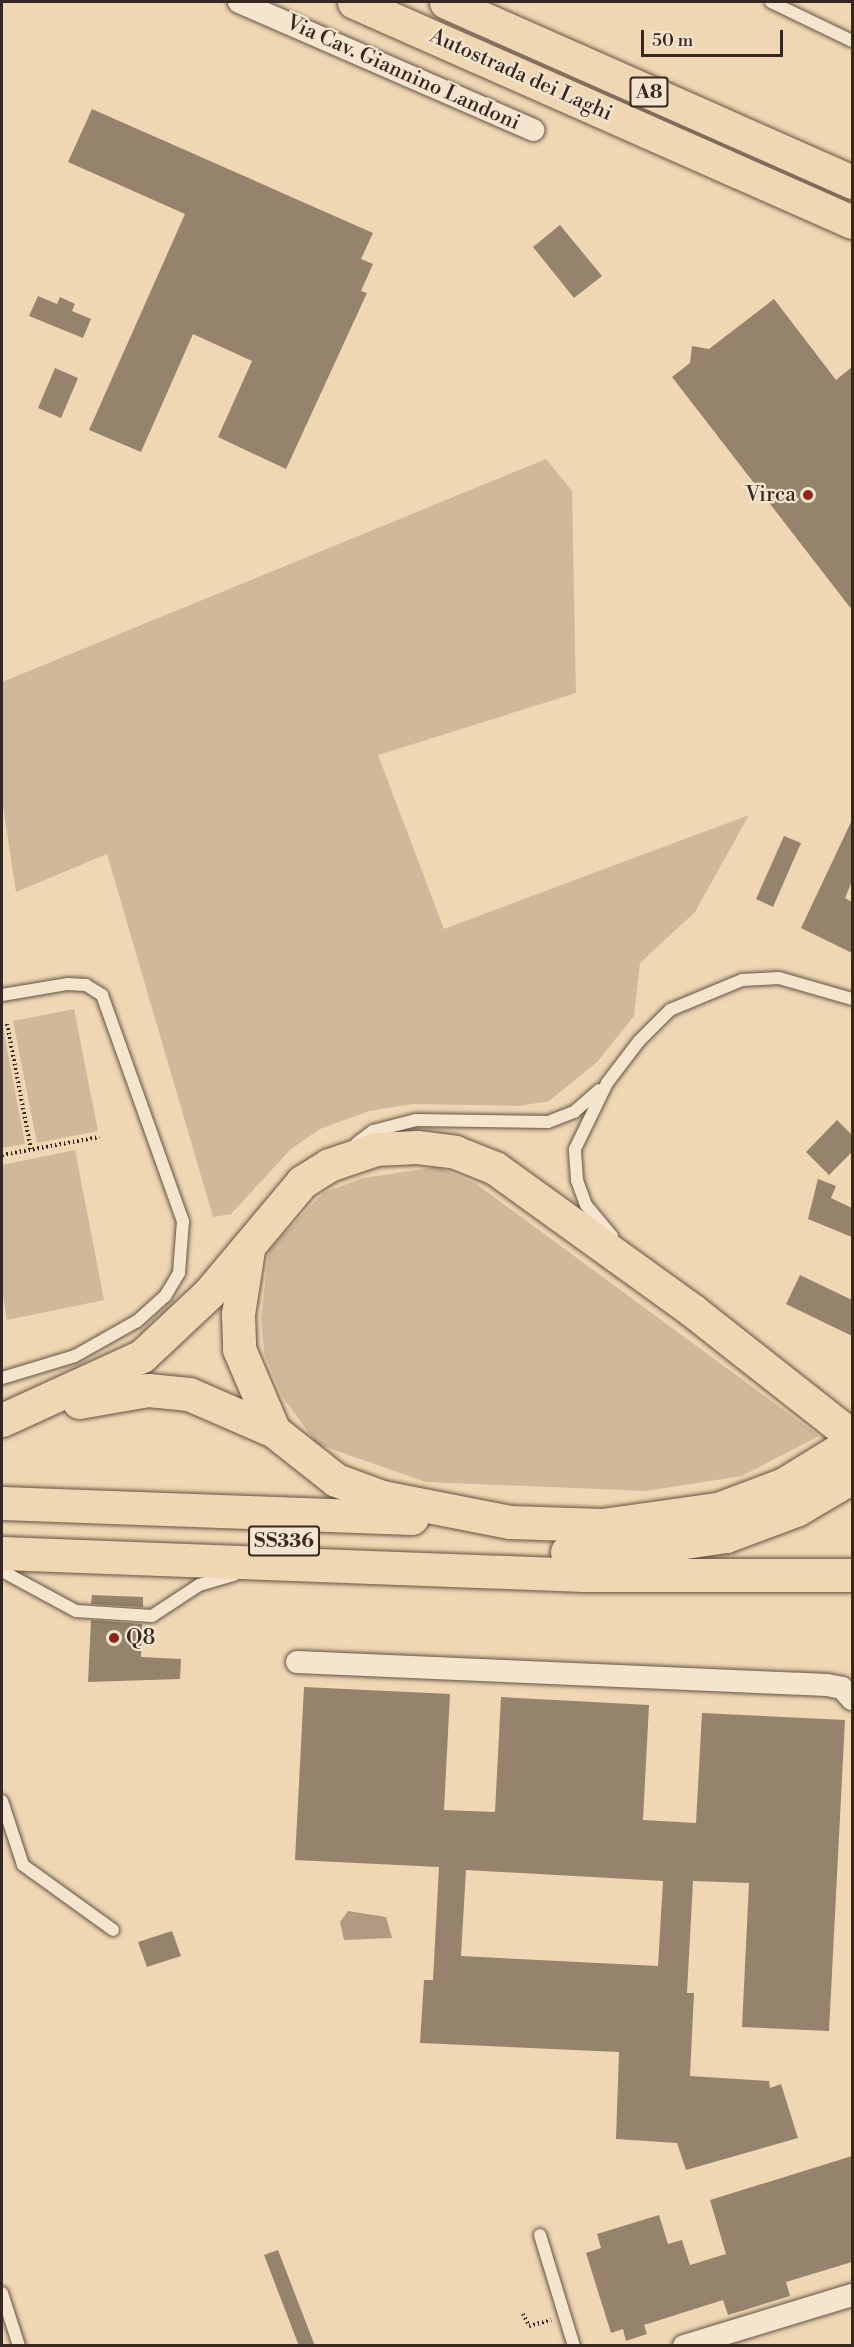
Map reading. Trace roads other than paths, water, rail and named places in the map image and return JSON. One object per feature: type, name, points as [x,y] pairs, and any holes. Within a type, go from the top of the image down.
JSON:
[{"type":"highway","name":"Autostrada dei Laghi","points":[[354,2],[852,222]]},
{"type":"highway","name":"Autostrada dei Laghi","points":[[446,2],[852,182]]},
{"type":"highway","points":[[740,171],[852,240]]},
{"type":"highway","points":[[2,1422],[142,1356],[248,1250],[270,1213],[329,1165],[376,1149],[417,1147],[455,1152],[495,1168],[693,1311],[852,1436]]},
{"type":"highway","points":[[248,1250],[238,1314],[239,1348],[274,1431]]},
{"type":"highway","points":[[2,1422],[107,1394],[148,1390],[189,1394],[274,1431],[336,1480],[382,1497],[510,1522],[602,1526],[718,1509],[783,1485],[852,1442]]},
{"type":"highway","name":"SS336","points":[[2,1530],[604,1554],[726,1536],[796,1510],[852,1477]]},
{"type":"highway","name":"SS336","points":[[2,1503],[510,1522]]},
{"type":"highway","points":[[2,1553],[716,1579],[852,1575]]},
{"type":"street","name":"Via Cav. Giannino Landoni","points":[[239,2],[533,130]]},
{"type":"street","points":[[297,1662],[827,1685],[842,1688],[852,1699]]},
{"type":"street","points":[[684,2346],[852,2295]]},
{"type":"lane","points":[[771,2],[852,41]]},
{"type":"lane","points":[[329,1165],[373,1131],[448,1117],[548,1122],[574,1112],[607,1083],[670,1010],[708,990],[779,978],[852,999]]},
{"type":"lane","points":[[2,995],[68,984],[86,985],[102,995],[175,1193],[183,1240],[179,1273],[165,1296],[137,1321],[75,1356],[2,1378]]},
{"type":"lane","points":[[607,1083],[575,1149],[576,1180],[586,1205],[693,1311]]},
{"type":"lane","points":[[2,1571],[76,1611],[152,1616],[212,1580],[320,1564]]},
{"type":"lane","points":[[2,1801],[23,1865],[113,1930]]},
{"type":"lane","points":[[540,2235],[574,2346]]},
{"type":"lane","points":[[2,2293],[20,2346]]},
{"type":"place","name":"Virca","points":[[808,495]]},
{"type":"place","name":"Q8","points":[[114,1638]]}]
